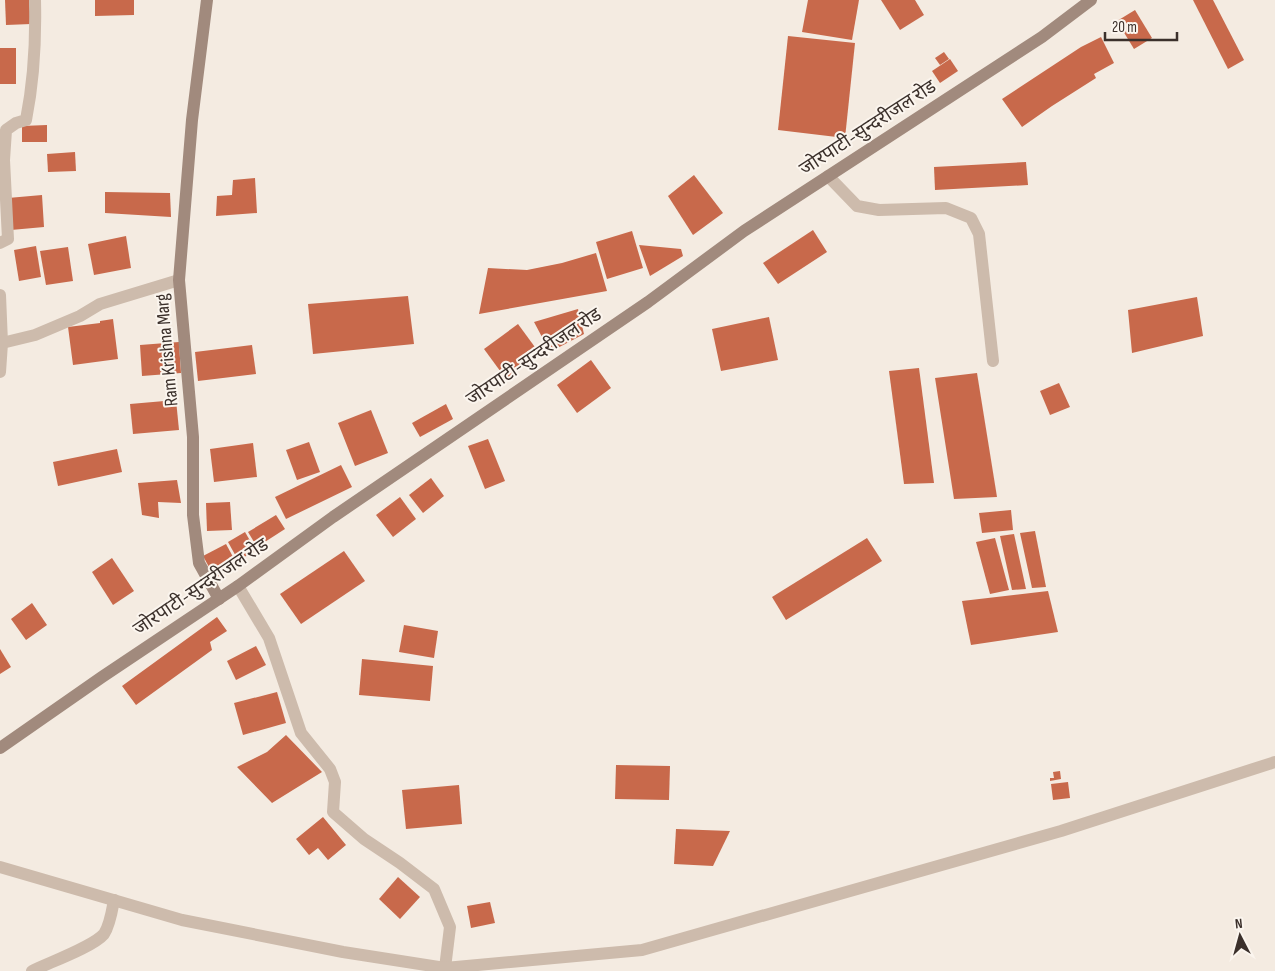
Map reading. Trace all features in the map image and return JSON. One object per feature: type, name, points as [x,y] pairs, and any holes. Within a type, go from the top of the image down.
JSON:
[{"type":"main road","points":[[179,280],[192,120],[208,0]]},
{"type":"main road","name":"जोरपाटी-सुन्दरीजल रोड","points":[[0,748],[648,302],[744,231],[1042,37],[1091,0]]},
{"type":"main road","name":"Ram Krishna Marg","points":[[179,280],[193,436],[193,515],[197,553],[199,563],[219,599]]},
{"type":"street","points":[[0,243],[8,239],[4,160],[6,130],[16,123],[26,120],[35,63],[35,0]]},
{"type":"street","points":[[828,176],[857,206],[879,210],[946,208],[971,218],[979,234],[993,362]]},
{"type":"street","name":"Ram Krishna Marg","points":[[2,343],[35,336],[80,316],[100,304],[179,280]]},
{"type":"street","points":[[0,295],[2,343],[0,372]]},
{"type":"street","points":[[238,586],[269,638],[301,733],[330,769],[335,782],[333,812],[364,839],[434,889],[450,928],[445,968]]},
{"type":"street","points":[[0,868],[182,920],[421,968],[445,968],[642,950],[1061,831],[1275,762]]},
{"type":"street","points":[[32,971],[92,943],[104,934],[114,900]]},
{"type":"building","points":[[5,0],[29,0],[31,24],[6,25]]},
{"type":"building","points":[[95,0],[134,0],[134,15],[95,16]]},
{"type":"building","points":[[808,0],[859,0],[852,40],[802,32]]},
{"type":"building","points":[[881,0],[915,0],[924,15],[900,30]]},
{"type":"building","points":[[1193,0],[1213,0],[1244,60],[1228,69]]},
{"type":"building","points":[[1135,10],[1152,38],[1134,49],[1117,21]]},
{"type":"building","points":[[788,36],[855,43],[845,138],[778,130]]},
{"type":"building","points":[[1101,37],[1114,63],[1094,74],[1096,78],[1022,127],[1002,99],[1081,47]]},
{"type":"building","points":[[0,48],[16,48],[16,84],[0,84]]},
{"type":"building","points":[[944,52],[949,59],[940,65],[935,58]]},
{"type":"building","points":[[950,59],[958,71],[940,83],[932,71]]},
{"type":"building","points":[[47,125],[47,142],[22,142],[22,126]]},
{"type":"building","points":[[75,152],[76,171],[48,172],[47,154]]},
{"type":"building","points":[[1026,162],[1028,185],[935,190],[934,167]]},
{"type":"building","points":[[694,175],[723,213],[693,235],[668,196]]},
{"type":"building","points":[[255,178],[257,213],[216,216],[217,196],[232,195],[233,180]]},
{"type":"building","points":[[105,192],[170,193],[171,217],[105,213]]},
{"type":"building","points":[[42,195],[44,227],[11,230],[8,198]]},
{"type":"building","points":[[813,230],[827,252],[778,284],[763,263]]},
{"type":"building","points":[[632,231],[643,268],[607,279],[596,242]]},
{"type":"building","points":[[126,236],[131,268],[94,275],[88,244]]},
{"type":"building","points":[[639,245],[681,249],[683,256],[650,276]]},
{"type":"building","points":[[36,246],[41,277],[19,281],[14,250]]},
{"type":"building","points":[[68,247],[73,281],[46,285],[40,251]]},
{"type":"building","points":[[596,253],[607,291],[479,314],[488,268],[527,270],[562,263]]},
{"type":"building","points":[[408,296],[414,344],[313,354],[308,304]]},
{"type":"building","points":[[1197,297],[1203,336],[1132,353],[1128,310]]},
{"type":"building","points":[[578,309],[584,334],[550,352],[534,322]]},
{"type":"building","points":[[769,317],[778,360],[721,371],[712,329]]},
{"type":"building","points":[[113,319],[118,359],[73,365],[68,327],[100,323],[100,321]]},
{"type":"building","points":[[518,324],[540,354],[506,379],[484,349]]},
{"type":"building","points":[[179,342],[181,373],[142,376],[140,345]]},
{"type":"building","points":[[252,345],[256,374],[198,381],[195,352]]},
{"type":"building","points":[[591,360],[611,388],[577,413],[557,385]]},
{"type":"building","points":[[919,368],[934,483],[904,484],[889,371]]},
{"type":"building","points":[[977,373],[997,497],[954,499],[935,378]]},
{"type":"building","points":[[1059,383],[1070,407],[1050,415],[1040,391]]},
{"type":"building","points":[[176,400],[179,430],[133,434],[130,404]]},
{"type":"building","points":[[446,404],[453,419],[420,437],[412,423]]},
{"type":"building","points":[[371,410],[388,453],[355,466],[338,423]]},
{"type":"building","points":[[488,439],[505,481],[485,489],[468,446]]},
{"type":"building","points":[[309,442],[320,472],[297,480],[286,450]]},
{"type":"building","points":[[253,443],[257,477],[214,482],[210,449]]},
{"type":"building","points":[[117,449],[122,472],[58,486],[53,462]]},
{"type":"building","points":[[341,465],[352,487],[286,519],[275,497]]},
{"type":"building","points":[[431,478],[444,496],[423,513],[409,495]]},
{"type":"building","points":[[177,480],[181,503],[158,502],[159,518],[142,515],[138,483]]},
{"type":"building","points":[[400,497],[416,519],[393,537],[376,515]]},
{"type":"building","points":[[230,502],[232,530],[207,531],[206,503]]},
{"type":"building","points":[[1011,510],[1013,530],[982,533],[979,513]]},
{"type":"building","points":[[276,515],[285,529],[257,547],[248,532]]},
{"type":"building","points":[[1035,531],[1046,587],[1032,588],[1020,533]]},
{"type":"building","points":[[245,532],[256,551],[238,560],[228,542]]},
{"type":"building","points":[[1014,534],[1026,589],[1012,590],[1000,536]]},
{"type":"building","points":[[867,538],[882,561],[786,620],[772,597]]},
{"type":"building","points":[[995,538],[1009,590],[990,594],[976,542]]},
{"type":"building","points":[[226,544],[238,566],[215,578],[203,556]]},
{"type":"building","points":[[344,551],[365,581],[301,624],[280,594]]},
{"type":"building","points":[[112,558],[134,591],[113,605],[92,572]]},
{"type":"building","points":[[1048,591],[1058,632],[971,645],[962,601]]},
{"type":"building","points":[[32,603],[47,625],[26,640],[11,619]]},
{"type":"building","points":[[217,617],[227,631],[210,642],[212,650],[136,705],[122,686]]},
{"type":"building","points":[[404,625],[438,631],[434,658],[399,652]]},
{"type":"building","points":[[256,646],[266,665],[236,680],[227,661]]},
{"type":"building","points":[[0,649],[11,667],[0,674]]},
{"type":"building","points":[[362,659],[433,666],[430,701],[359,695]]},
{"type":"building","points":[[277,692],[286,723],[243,735],[234,703]]},
{"type":"building","points":[[286,735],[322,772],[272,803],[237,767],[267,752]]},
{"type":"building","points":[[616,765],[670,766],[669,800],[615,799]]},
{"type":"building","points":[[1060,771],[1061,779],[1050,781],[1050,778],[1054,778],[1053,772]]},
{"type":"building","points":[[1068,782],[1070,798],[1053,800],[1051,784]]},
{"type":"building","points":[[459,785],[462,824],[406,829],[402,790]]},
{"type":"building","points":[[323,817],[346,845],[328,860],[318,848],[309,855],[296,839]]},
{"type":"building","points":[[676,829],[730,831],[713,866],[674,864]]},
{"type":"building","points":[[398,877],[420,897],[400,919],[379,899]]},
{"type":"building","points":[[490,902],[495,923],[471,928],[467,906]]}]
